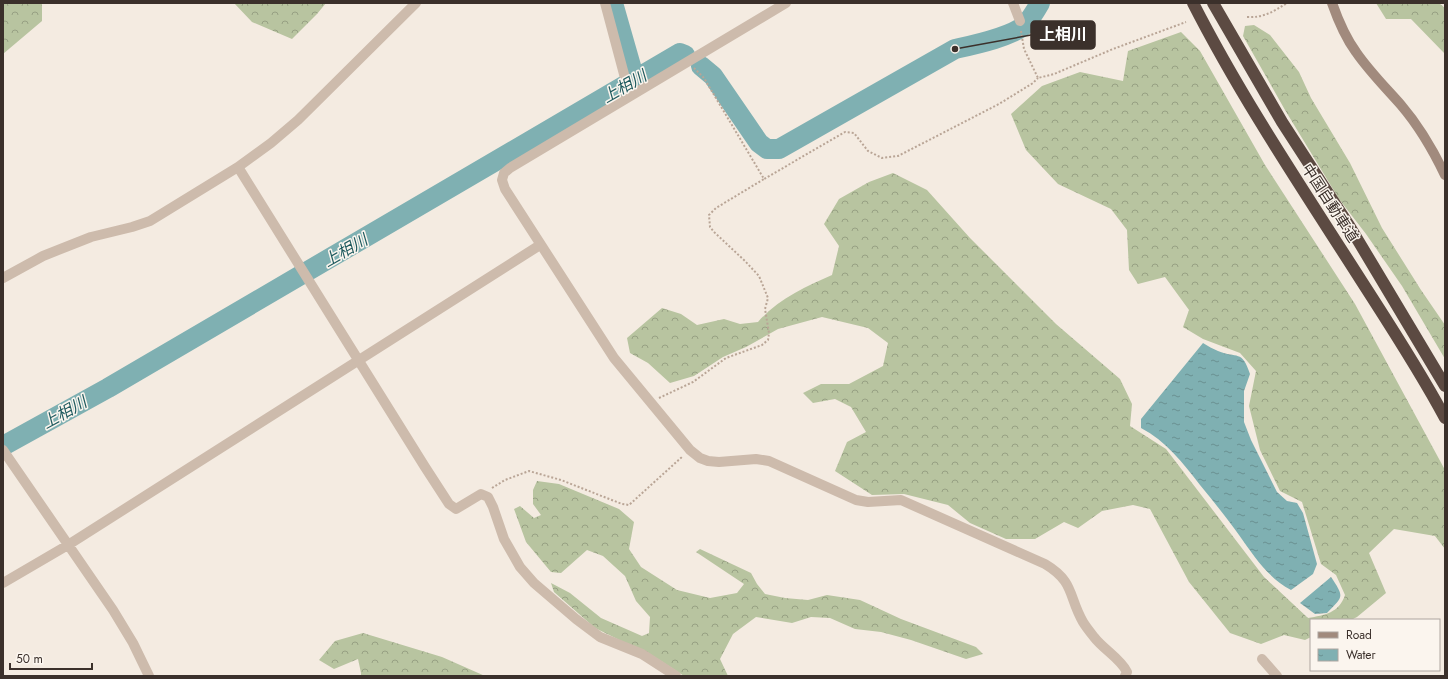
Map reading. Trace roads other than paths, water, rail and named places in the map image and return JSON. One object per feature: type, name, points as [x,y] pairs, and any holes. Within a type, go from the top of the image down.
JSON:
[{"type":"highway","name":"中国自動車道","points":[[1193,3],[1236,81],[1281,157],[1386,320],[1445,418]]},
{"type":"highway","name":"中国自動車道","points":[[1214,3],[1282,122],[1354,233],[1445,386]]},
{"type":"street","points":[[3,278],[43,256],[91,237],[150,221],[238,167],[271,143],[298,120],[416,3]]},
{"type":"street","points":[[605,3],[625,78],[631,92]]},
{"type":"street","points":[[786,3],[688,62],[631,92],[510,168],[504,173],[502,180],[505,189],[607,348],[690,450],[700,458],[708,461],[719,462],[756,459],[768,461],[856,500],[868,502],[901,500],[1046,564],[1057,571],[1066,581],[1083,622],[1106,650],[1125,668],[1128,672],[1125,676]]},
{"type":"street","points":[[1013,3],[1020,22]]},
{"type":"street","points":[[1332,3],[1341,27],[1355,51],[1424,135],[1435,152],[1445,175]]},
{"type":"street","points":[[238,167],[424,467],[449,504],[456,509],[481,494],[488,497],[504,539],[520,566],[534,583],[576,619],[600,637],[642,654],[676,676]]},
{"type":"street","points":[[3,584],[68,545],[540,245]]},
{"type":"street","points":[[4,452],[113,610],[133,643],[149,676]]},
{"type":"street","points":[[1262,659],[1278,676]]},
{"type":"water","points":[[1203,343],[1218,351],[1238,356],[1247,366],[1250,374],[1244,391],[1244,422],[1251,440],[1277,492],[1287,501],[1297,503],[1303,513],[1317,564],[1313,574],[1291,590],[1275,579],[1262,566],[1220,510],[1174,453],[1158,439],[1141,428],[1141,419]]},
{"type":"water","points":[[1331,577],[1339,589],[1340,596],[1339,600],[1327,613],[1315,614],[1300,603]]},
{"type":"waterway","points":[[613,3],[635,80]]},
{"type":"waterway","name":"上相川","points":[[701,66],[713,76],[759,143],[767,149],[779,149],[955,49],[1002,37],[1020,29],[1028,22],[1040,3]]},
{"type":"waterway","name":"上相川","points":[[3,446],[108,388],[680,53],[685,55]]},
{"type":"place","name":"上相川","points":[[955,49]]}]
